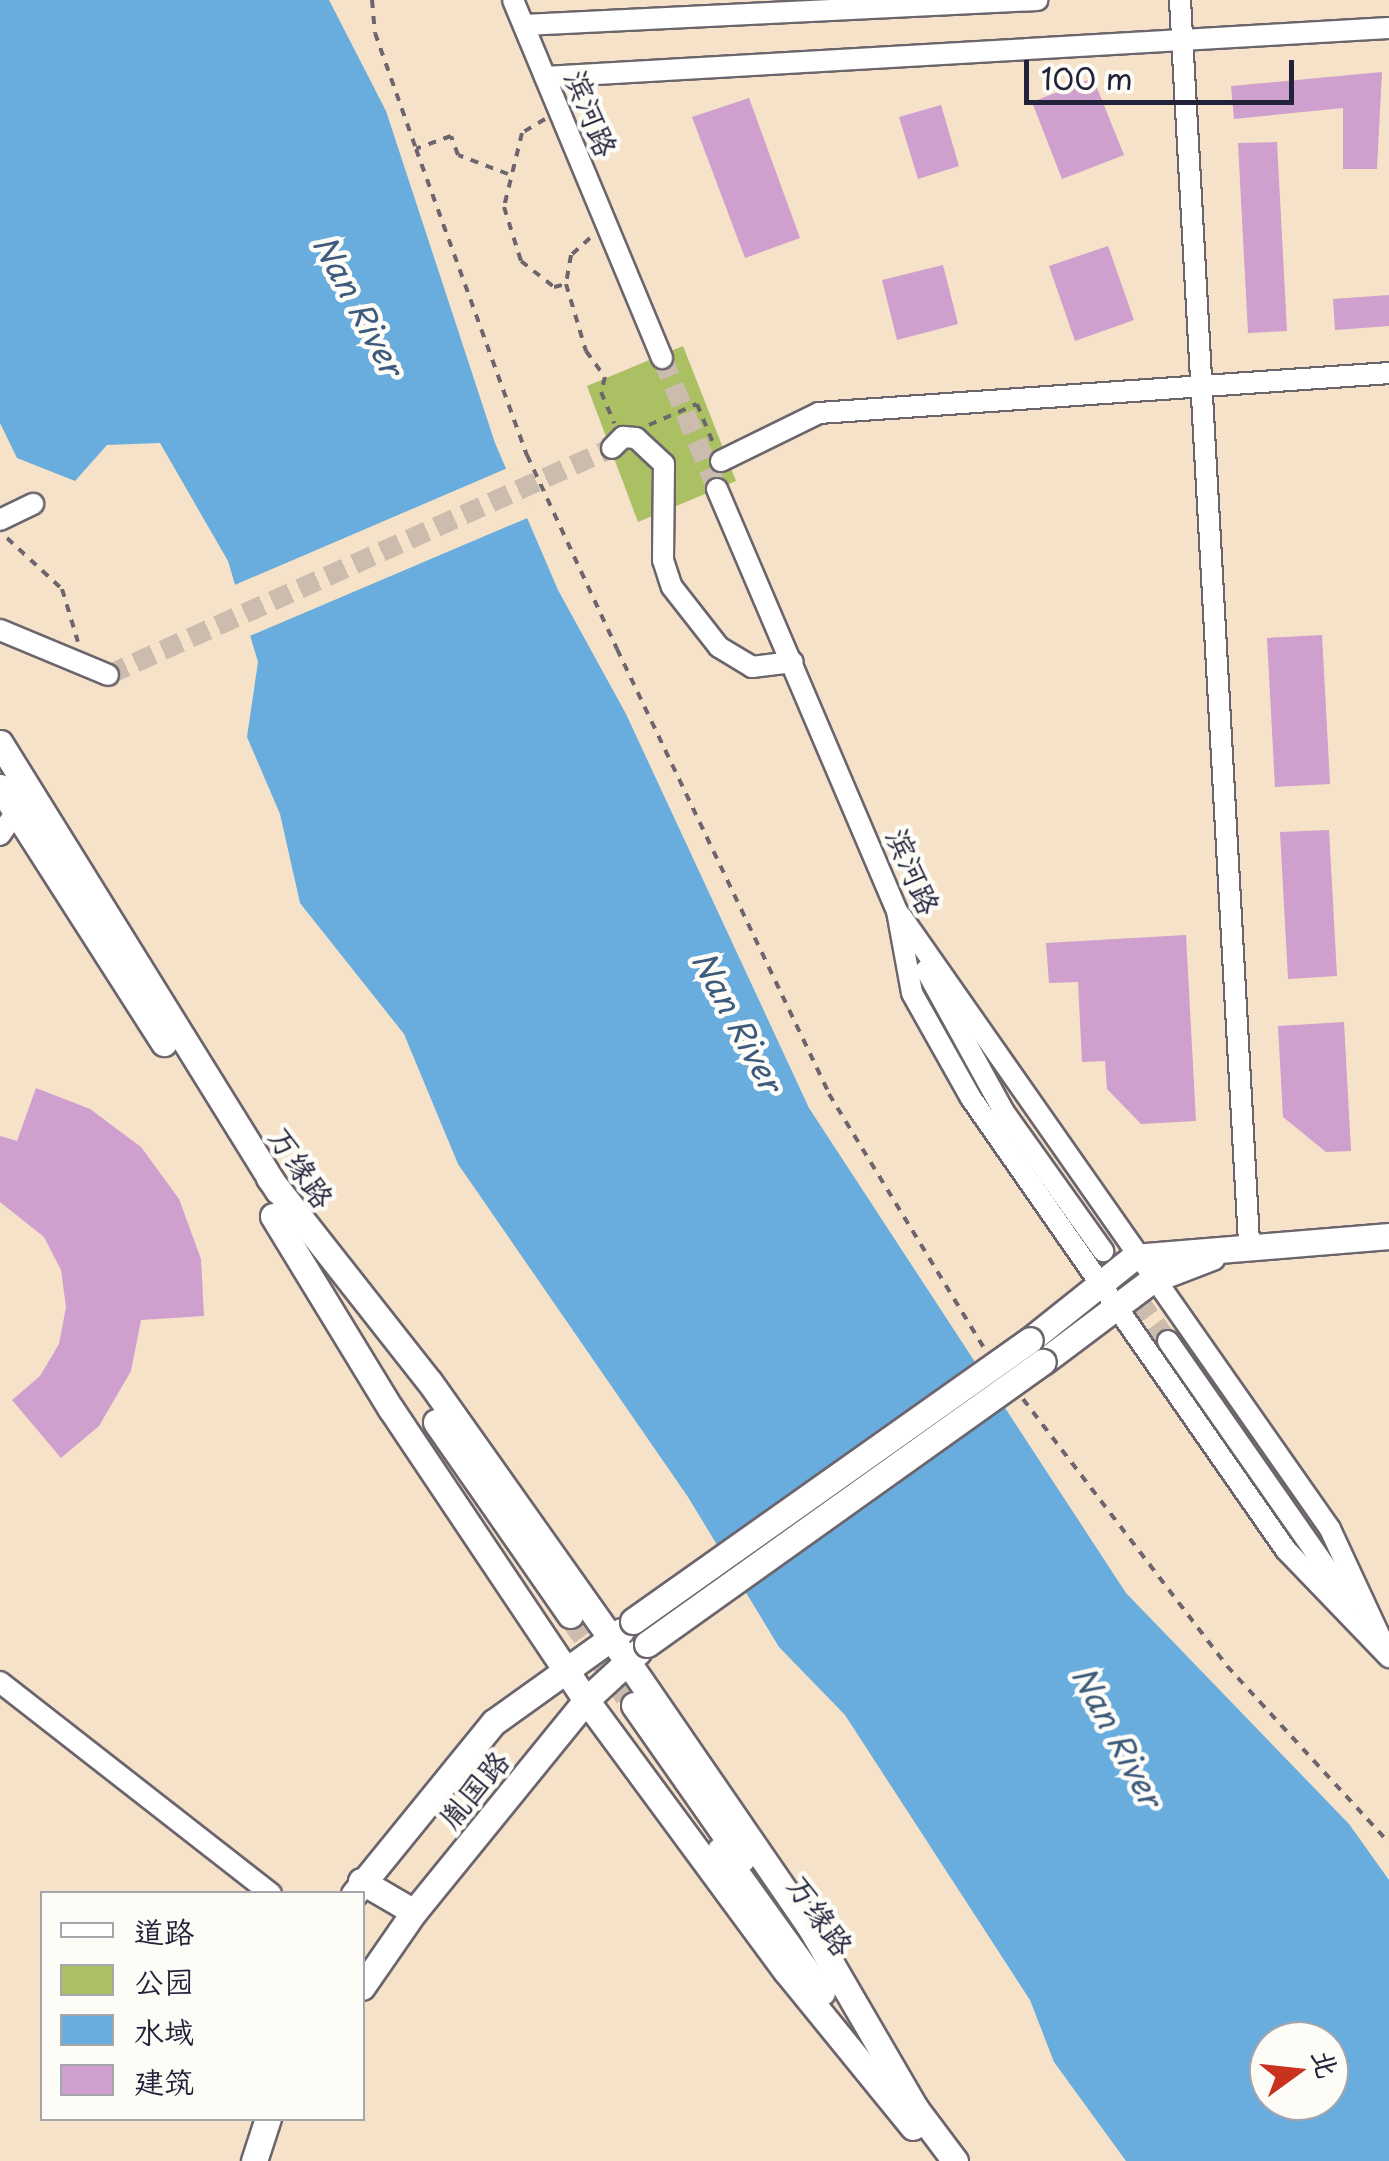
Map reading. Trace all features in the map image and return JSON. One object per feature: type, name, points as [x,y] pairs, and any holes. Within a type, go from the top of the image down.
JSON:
[{"type":"main road","name":"万缘路","points":[[0,743],[25,801],[273,1216],[564,1618],[270,1178],[25,801],[0,786]]},
{"type":"main road","points":[[270,1178],[430,1381],[810,1927],[916,2121]]},
{"type":"main road","points":[[273,1216],[391,1409],[586,1700],[786,1971],[916,2121]]},
{"type":"main road","points":[[1036,1351],[1100,1281],[1134,1257],[1249,1243],[1389,1236]]},
{"type":"main road","points":[[1036,1351],[1116,1306],[1152,1280],[1249,1243]]},
{"type":"main road","name":"胤国路","points":[[357,1887],[494,1722],[570,1673],[633,1621],[1036,1351]]},
{"type":"main road","name":"胤国路","points":[[365,1983],[414,1912],[586,1700],[626,1662],[1036,1351]]},
{"type":"main road","name":"万缘路","points":[[627,1709],[916,2121],[939,2161]]},
{"type":"main road","points":[[357,1887],[414,1912]]},
{"type":"main road","points":[[254,2161],[269,2121]]},
{"type":"main road","name":"万缘路","points":[[916,2121],[955,2161]]},
{"type":"street","name":"滨河路","points":[[513,0],[662,358]]},
{"type":"street","points":[[524,25],[1036,0]]},
{"type":"street","points":[[1180,0],[1249,1243]]},
{"type":"street","points":[[545,77],[1389,28]]},
{"type":"street","points":[[721,461],[819,413],[1389,373]]},
{"type":"street","points":[[618,442],[648,444],[664,464],[662,560],[688,611],[719,647],[752,666],[793,662]]},
{"type":"street","name":"滨河路","points":[[718,489],[897,910],[1004,1112],[1103,1251]]},
{"type":"street","points":[[0,520],[33,504]]},
{"type":"street","points":[[0,630],[108,675]]},
{"type":"street","points":[[0,835],[25,801]]},
{"type":"street","points":[[897,910],[1134,1257],[1330,1530],[1389,1656]]},
{"type":"street","points":[[897,910],[912,993],[971,1098],[1286,1550],[1389,1656]]},
{"type":"street","points":[[1168,1341],[1389,1656]]},
{"type":"street","points":[[0,1682],[267,1891]]},
{"type":"path","points":[[372,0],[376,33],[527,455],[829,1094],[995,1362]]},
{"type":"path","points":[[558,111],[522,133],[508,174],[504,207],[521,261],[554,287],[566,284]]},
{"type":"path","points":[[416,149],[451,136],[458,155],[508,174]]},
{"type":"path","points":[[603,222],[571,255],[566,284],[586,351],[604,377],[608,413],[618,442],[697,404],[721,461]]},
{"type":"path","points":[[0,531],[62,589],[76,639],[108,675]]},
{"type":"path","points":[[1018,1393],[1227,1666],[1389,1844]]},
{"type":"green space","points":[[683,346],[736,481],[638,522],[587,386]]},
{"type":"water","name":"Nan River","points":[[0,0],[329,0],[386,111],[495,443],[558,590],[626,714],[809,1108],[1126,1593],[1349,1824],[1389,1880],[1389,2161],[1126,2161],[1054,2062],[1030,2000],[845,1715],[779,1647],[688,1497],[458,1164],[404,1034],[300,903],[280,814],[247,737],[258,662],[228,561],[160,443],[107,445],[75,481],[17,458],[0,423]]},
{"type":"pier","points":[[510,467],[532,516],[245,638],[230,587]]},
{"type":"building","points":[[1382,72],[1377,169],[1343,169],[1343,108],[1234,119],[1231,86]]},
{"type":"building","points":[[1093,78],[1124,155],[1062,179],[1032,102]]},
{"type":"building","points":[[749,98],[800,238],[745,258],[692,117]]},
{"type":"building","points":[[941,105],[959,166],[918,179],[899,117]]},
{"type":"building","points":[[1277,142],[1287,331],[1248,333],[1238,143]]},
{"type":"building","points":[[1108,246],[1134,320],[1075,341],[1049,266]]},
{"type":"building","points":[[943,265],[958,324],[897,340],[882,280]]},
{"type":"building","points":[[1389,295],[1389,326],[1335,330],[1333,299]]},
{"type":"building","points":[[1322,635],[1330,784],[1275,787],[1267,638]]},
{"type":"building","points":[[1329,830],[1337,976],[1288,979],[1280,832]]},
{"type":"building","points":[[1186,935],[1196,1121],[1141,1124],[1107,1089],[1105,1061],[1082,1062],[1078,982],[1049,983],[1046,943]]},
{"type":"building","points":[[1344,1022],[1351,1151],[1326,1152],[1283,1117],[1278,1026]]},
{"type":"building","points":[[36,1088],[90,1109],[141,1147],[179,1199],[201,1259],[204,1316],[141,1320],[131,1371],[99,1426],[61,1458],[12,1400],[40,1376],[59,1344],[66,1307],[61,1270],[44,1237],[0,1202],[0,1136],[17,1141]]},
{"type":"tunnel","points":[[662,358],[717,489]]},
{"type":"tunnel","points":[[108,675],[612,448]]},
{"type":"tunnel","points":[[1103,1251],[1168,1341]]},
{"type":"tunnel","points":[[570,1615],[634,1705]]}]
